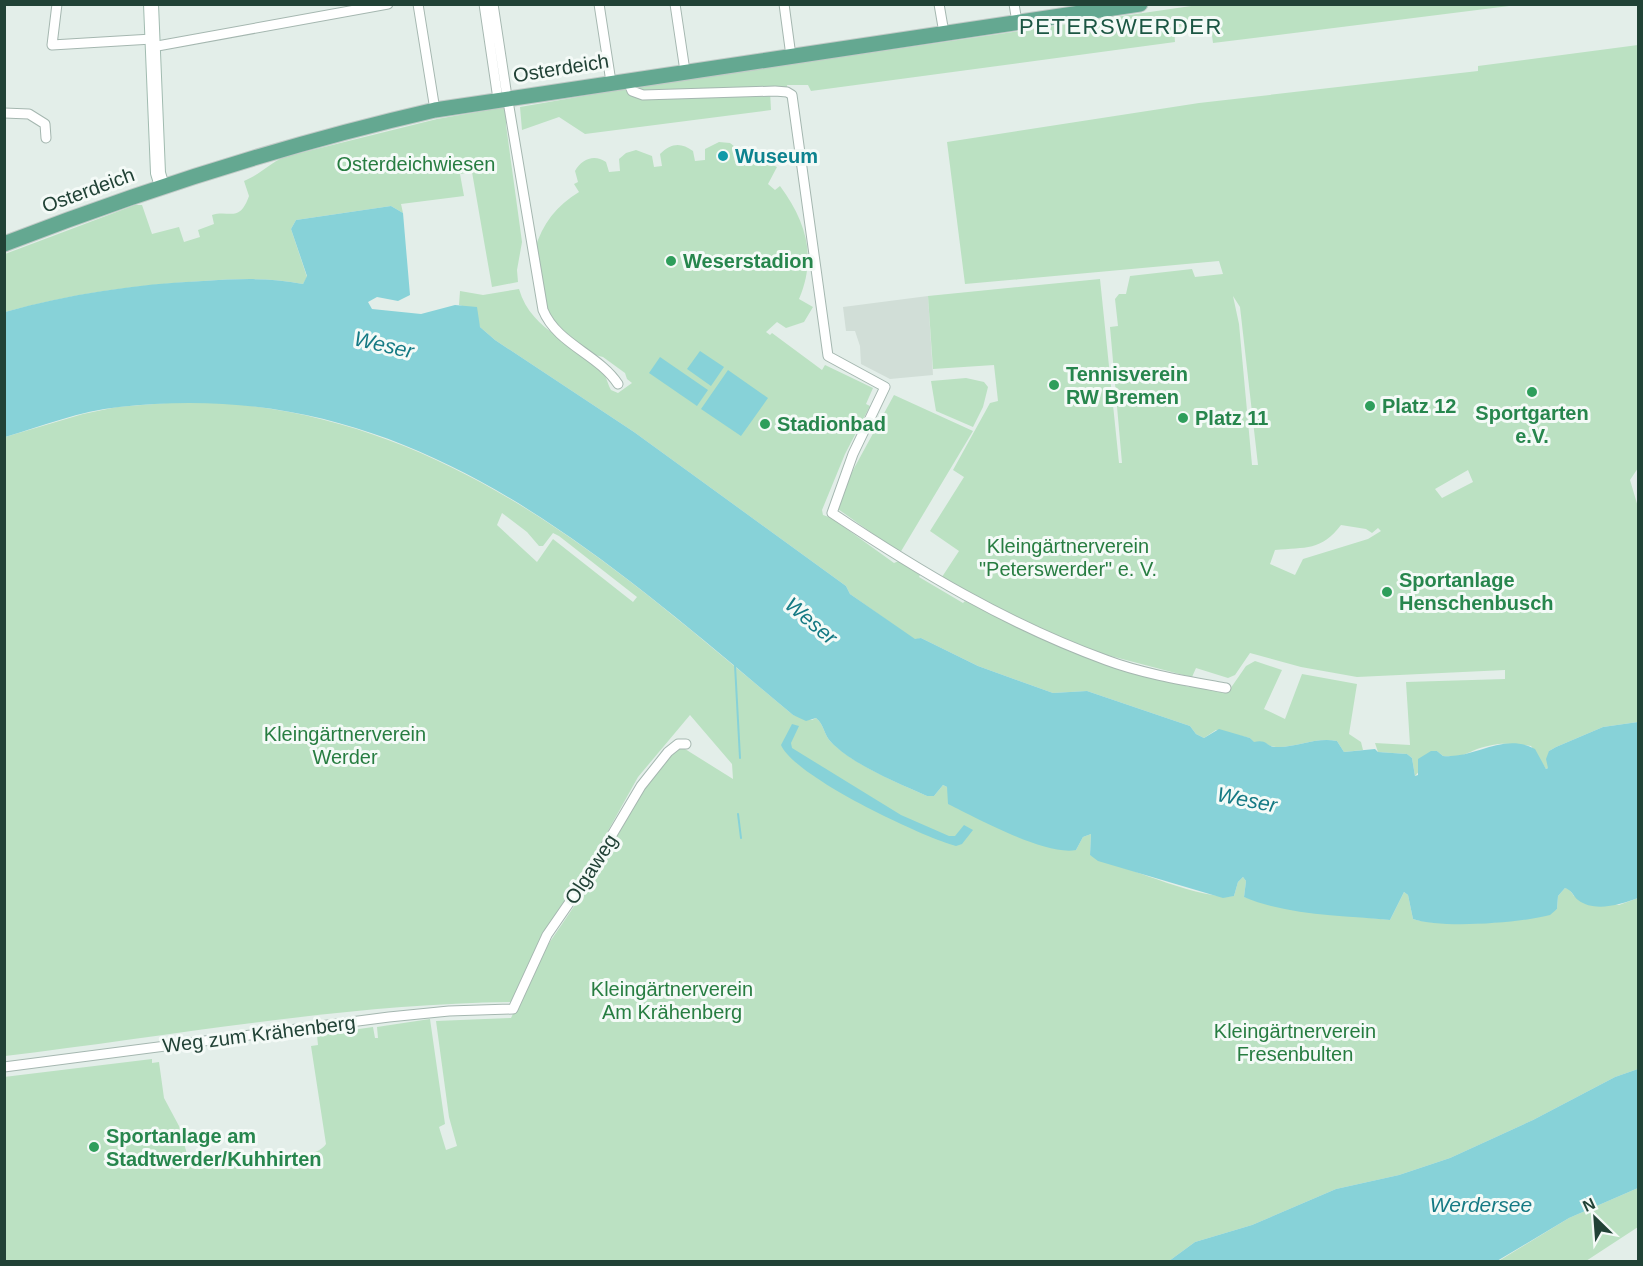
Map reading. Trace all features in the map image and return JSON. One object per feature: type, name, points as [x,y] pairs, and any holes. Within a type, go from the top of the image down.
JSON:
[{"type":"main road","name":"Osterdeich","points":[[4,243],[162,186],[331,134],[435,110],[627,79],[1017,22],[1088,8],[1140,4]]},
{"type":"street","points":[[57,4],[52,45],[152,43],[346,8],[388,4]]},
{"type":"street","points":[[151,4],[158,173],[162,186]]},
{"type":"street","points":[[418,4],[435,110]]},
{"type":"street","points":[[484,4],[543,310],[558,333],[608,369],[618,384]]},
{"type":"street","points":[[493,4],[504,99]]},
{"type":"street","points":[[600,4],[611,82]]},
{"type":"street","points":[[675,4],[685,71]]},
{"type":"street","points":[[784,4],[791,56]]},
{"type":"street","points":[[939,4],[944,33]]},
{"type":"street","points":[[1014,4],[1017,22]]},
{"type":"street","points":[[627,79],[632,91],[644,95],[775,91],[792,95],[828,356],[885,387],[854,454],[832,513],[906,563],[987,608],[1051,638],[1107,661],[1226,688]]},
{"type":"street","points":[[4,113],[29,114],[45,124],[46,138]]},
{"type":"street","name":"Olgaweg","points":[[513,1009],[547,936],[587,877],[641,786],[668,752],[678,744],[686,744]]},
{"type":"street","name":"Weg zum Krähenberg","points":[[4,1066],[389,1017],[448,1011],[513,1009]]},
{"type":"shaded area","points":[[928,296],[933,375],[890,379],[861,364],[860,346],[855,331],[846,331],[843,307]]},
{"type":"green space","points":[[1198,5],[1517,5],[1213,43],[1210,21],[1174,28],[1175,42],[811,91],[808,85],[787,85],[788,92],[770,91],[771,110],[585,134],[559,117],[522,130],[520,107],[641,86]]},
{"type":"green space","name":"Kleingärtnerverein \"Peterswerder\" e. V.","points":[[1638,45],[1638,468],[1630,480],[1638,507],[1638,722],[1603,727],[1556,747],[1549,751],[1548,768],[1546,769],[1531,746],[1504,744],[1481,748],[1458,756],[1443,756],[1437,751],[1415,776],[1412,758],[1407,754],[1378,752],[1375,743],[1410,745],[1406,682],[1505,679],[1505,670],[1357,677],[1301,667],[1250,653],[1235,675],[1228,678],[1196,668],[1192,677],[1103,654],[1048,633],[940,580],[959,551],[930,531],[964,477],[953,470],[990,403],[998,401],[994,365],[933,369],[928,296],[1100,279],[1119,463],[1122,463],[1110,327],[1118,326],[1115,299],[1119,294],[1126,294],[1130,276],[1192,269],[1195,277],[1223,274],[1219,261],[965,284],[947,142],[1199,103],[1478,71],[1478,66]],"holes":[[[1233,296],[1240,307],[1258,465],[1252,465],[1239,324]],[[1468,470],[1473,482],[1442,498],[1435,489]],[[1341,525],[1366,529],[1372,533],[1378,528],[1381,531],[1368,539],[1303,559],[1295,575],[1270,564],[1275,550],[1304,548],[1320,544]]]},
{"type":"green space","name":"Osterdeichwiesen","points":[[506,107],[506,125],[522,242],[517,270],[518,282],[492,287],[472,172],[460,174],[464,196],[401,204],[403,213],[391,206],[296,220],[291,229],[307,277],[303,284],[253,279],[153,285],[78,295],[5,312],[5,254],[135,205],[142,205],[152,234],[179,227],[184,242],[200,237],[198,230],[214,224],[212,215],[233,214],[241,210],[249,196],[244,181],[284,157],[437,119]]},
{"type":"green space","points":[[719,142],[730,143],[739,150],[739,161],[750,164],[754,156],[777,167],[768,184],[775,190],[780,186],[789,199],[806,240],[807,269],[799,299],[813,307],[804,322],[786,328],[777,322],[766,332],[770,335],[772,333],[822,370],[825,365],[873,388],[866,404],[870,406],[845,454],[822,510],[823,515],[837,520],[894,563],[899,561],[920,575],[919,577],[963,603],[965,601],[1093,660],[1189,687],[1190,684],[1228,692],[1246,666],[1255,661],[1282,670],[1264,709],[1285,719],[1302,674],[1357,684],[1349,734],[1361,742],[1363,750],[1344,752],[1337,741],[1329,740],[1273,747],[1261,742],[1254,743],[1250,738],[1216,730],[1204,738],[1196,734],[1190,726],[1087,691],[1053,693],[978,666],[921,638],[915,640],[850,594],[846,586],[634,432],[495,340],[480,327],[472,309],[459,305],[460,291],[483,295],[519,289],[534,317],[593,362],[604,375],[611,390],[618,393],[632,383],[627,379],[625,373],[603,357],[591,354],[549,321],[535,249],[538,240],[551,216],[579,192],[574,184],[578,182],[575,171],[581,163],[597,158],[606,162],[609,172],[620,171],[619,159],[626,153],[636,150],[652,156],[654,167],[662,166],[660,154],[676,145],[693,151],[695,161],[705,160],[705,149]]},
{"type":"green space","points":[[966,378],[984,382],[988,387],[983,407],[973,427],[936,411],[931,381]]},
{"type":"green space","points":[[894,395],[973,431],[900,553],[838,509],[846,483]]},
{"type":"green space","points":[[191,401],[282,411],[366,432],[444,464],[518,504],[588,551],[657,603],[793,715],[812,720],[816,718],[831,742],[864,766],[927,796],[934,796],[943,785],[948,790],[1076,850],[1083,837],[1091,834],[1090,855],[1163,882],[1203,893],[1234,896],[1238,882],[1243,877],[1246,881],[1244,897],[1333,914],[1390,920],[1404,892],[1408,895],[1413,919],[1443,923],[1509,921],[1546,914],[1557,909],[1558,896],[1565,888],[1569,889],[1574,896],[1619,905],[1638,898],[1638,1069],[1615,1077],[1533,1120],[1450,1158],[1399,1175],[1336,1189],[1252,1225],[1195,1242],[1169,1261],[5,1261],[4,1077],[152,1059],[152,1063],[159,1062],[164,1098],[179,1126],[187,1154],[201,1168],[240,1158],[299,1156],[319,1150],[326,1144],[311,1046],[318,1045],[317,1035],[373,1027],[375,1038],[378,1038],[377,1027],[430,1019],[445,1124],[439,1127],[446,1150],[457,1146],[449,1117],[436,1021],[511,1018],[545,949],[588,886],[651,777],[679,749],[685,749],[733,779],[732,764],[690,715],[638,777],[585,872],[543,933],[511,1002],[385,1008],[258,1022],[5,1056],[5,437],[83,414],[117,407]],"holes":[[[502,513],[527,532],[539,546],[543,546],[553,533],[559,536],[637,597],[633,602],[553,539],[537,562],[497,525]]]},
{"type":"green space","points":[[1638,1188],[1638,1227],[1586,1261],[1497,1262],[1569,1218]]},
{"type":"water","name":"Weser","points":[[391,206],[403,213],[410,295],[398,301],[377,297],[368,302],[372,309],[421,314],[455,305],[477,307],[480,327],[495,340],[634,432],[846,586],[850,594],[915,639],[921,638],[978,666],[1053,693],[1087,691],[1190,726],[1196,734],[1204,738],[1219,729],[1250,738],[1254,742],[1264,742],[1273,747],[1329,740],[1337,741],[1344,752],[1375,749],[1378,752],[1407,754],[1412,758],[1415,776],[1418,775],[1418,759],[1431,751],[1437,751],[1443,756],[1455,756],[1512,743],[1535,749],[1546,769],[1548,768],[1546,759],[1549,751],[1556,747],[1603,727],[1638,722],[1638,898],[1608,906],[1592,906],[1578,900],[1565,888],[1558,896],[1557,909],[1550,915],[1501,922],[1442,924],[1413,919],[1408,895],[1404,892],[1390,920],[1316,914],[1261,903],[1244,897],[1246,881],[1243,877],[1238,882],[1234,896],[1223,898],[1098,861],[1090,855],[1091,834],[1083,837],[1076,850],[1063,850],[1030,842],[948,804],[947,787],[943,785],[934,796],[927,796],[863,766],[831,742],[816,718],[806,721],[793,715],[642,591],[566,534],[487,485],[404,445],[316,417],[221,404],[104,409],[61,419],[5,437],[5,312],[78,295],[153,285],[253,279],[303,284],[307,276],[291,229],[296,220]]},
{"type":"water","points":[[700,351],[724,367],[711,386],[687,369]]},
{"type":"water","points":[[660,357],[708,390],[697,406],[649,373]]},
{"type":"water","points":[[728,370],[768,398],[741,436],[701,409]]},
{"type":"water","points":[[792,724],[799,726],[791,743],[792,748],[901,815],[949,836],[955,836],[964,825],[973,830],[962,844],[956,846],[860,804],[809,773],[791,758],[781,745]]},
{"type":"water","name":"Werdersee","points":[[1638,1069],[1638,1188],[1569,1218],[1497,1261],[1169,1261],[1195,1242],[1252,1225],[1336,1189],[1399,1175],[1450,1158],[1533,1120],[1615,1077]]},
{"type":"waterway","points":[[735,665],[740,758]]},
{"type":"waterway","points":[[738,814],[741,838]]},
{"type":"place","name":"Wuseum","points":[[723,156]]},
{"type":"place","name":"Weserstadion","points":[[671,261]]},
{"type":"place","name":"Tennisverein RW Bremen","points":[[1054,385]]},
{"type":"place","name":"Sportgarten e.V.","points":[[1532,392]]},
{"type":"place","name":"Platz 12","points":[[1370,406]]},
{"type":"place","name":"Platz 11","points":[[1183,418]]},
{"type":"place","name":"Stadionbad","points":[[765,424]]},
{"type":"place","name":"Sportanlage Henschenbusch","points":[[1387,592]]},
{"type":"place","name":"Sportanlage am Stadtwerder/Kuhhirten","points":[[94,1147]]},
{"type":"district","name":"PETERSWERDER","points":[[1121,26]]},
{"type":"park label","name":"Kleingärtnerverein Werder","points":[[345,746]]},
{"type":"park label","name":"Kleingärtnerverein Am Krähenberg","points":[[672,1000]]},
{"type":"park label","name":"Kleingärtnerverein Fresenbulten","points":[[1295,1042]]}]
